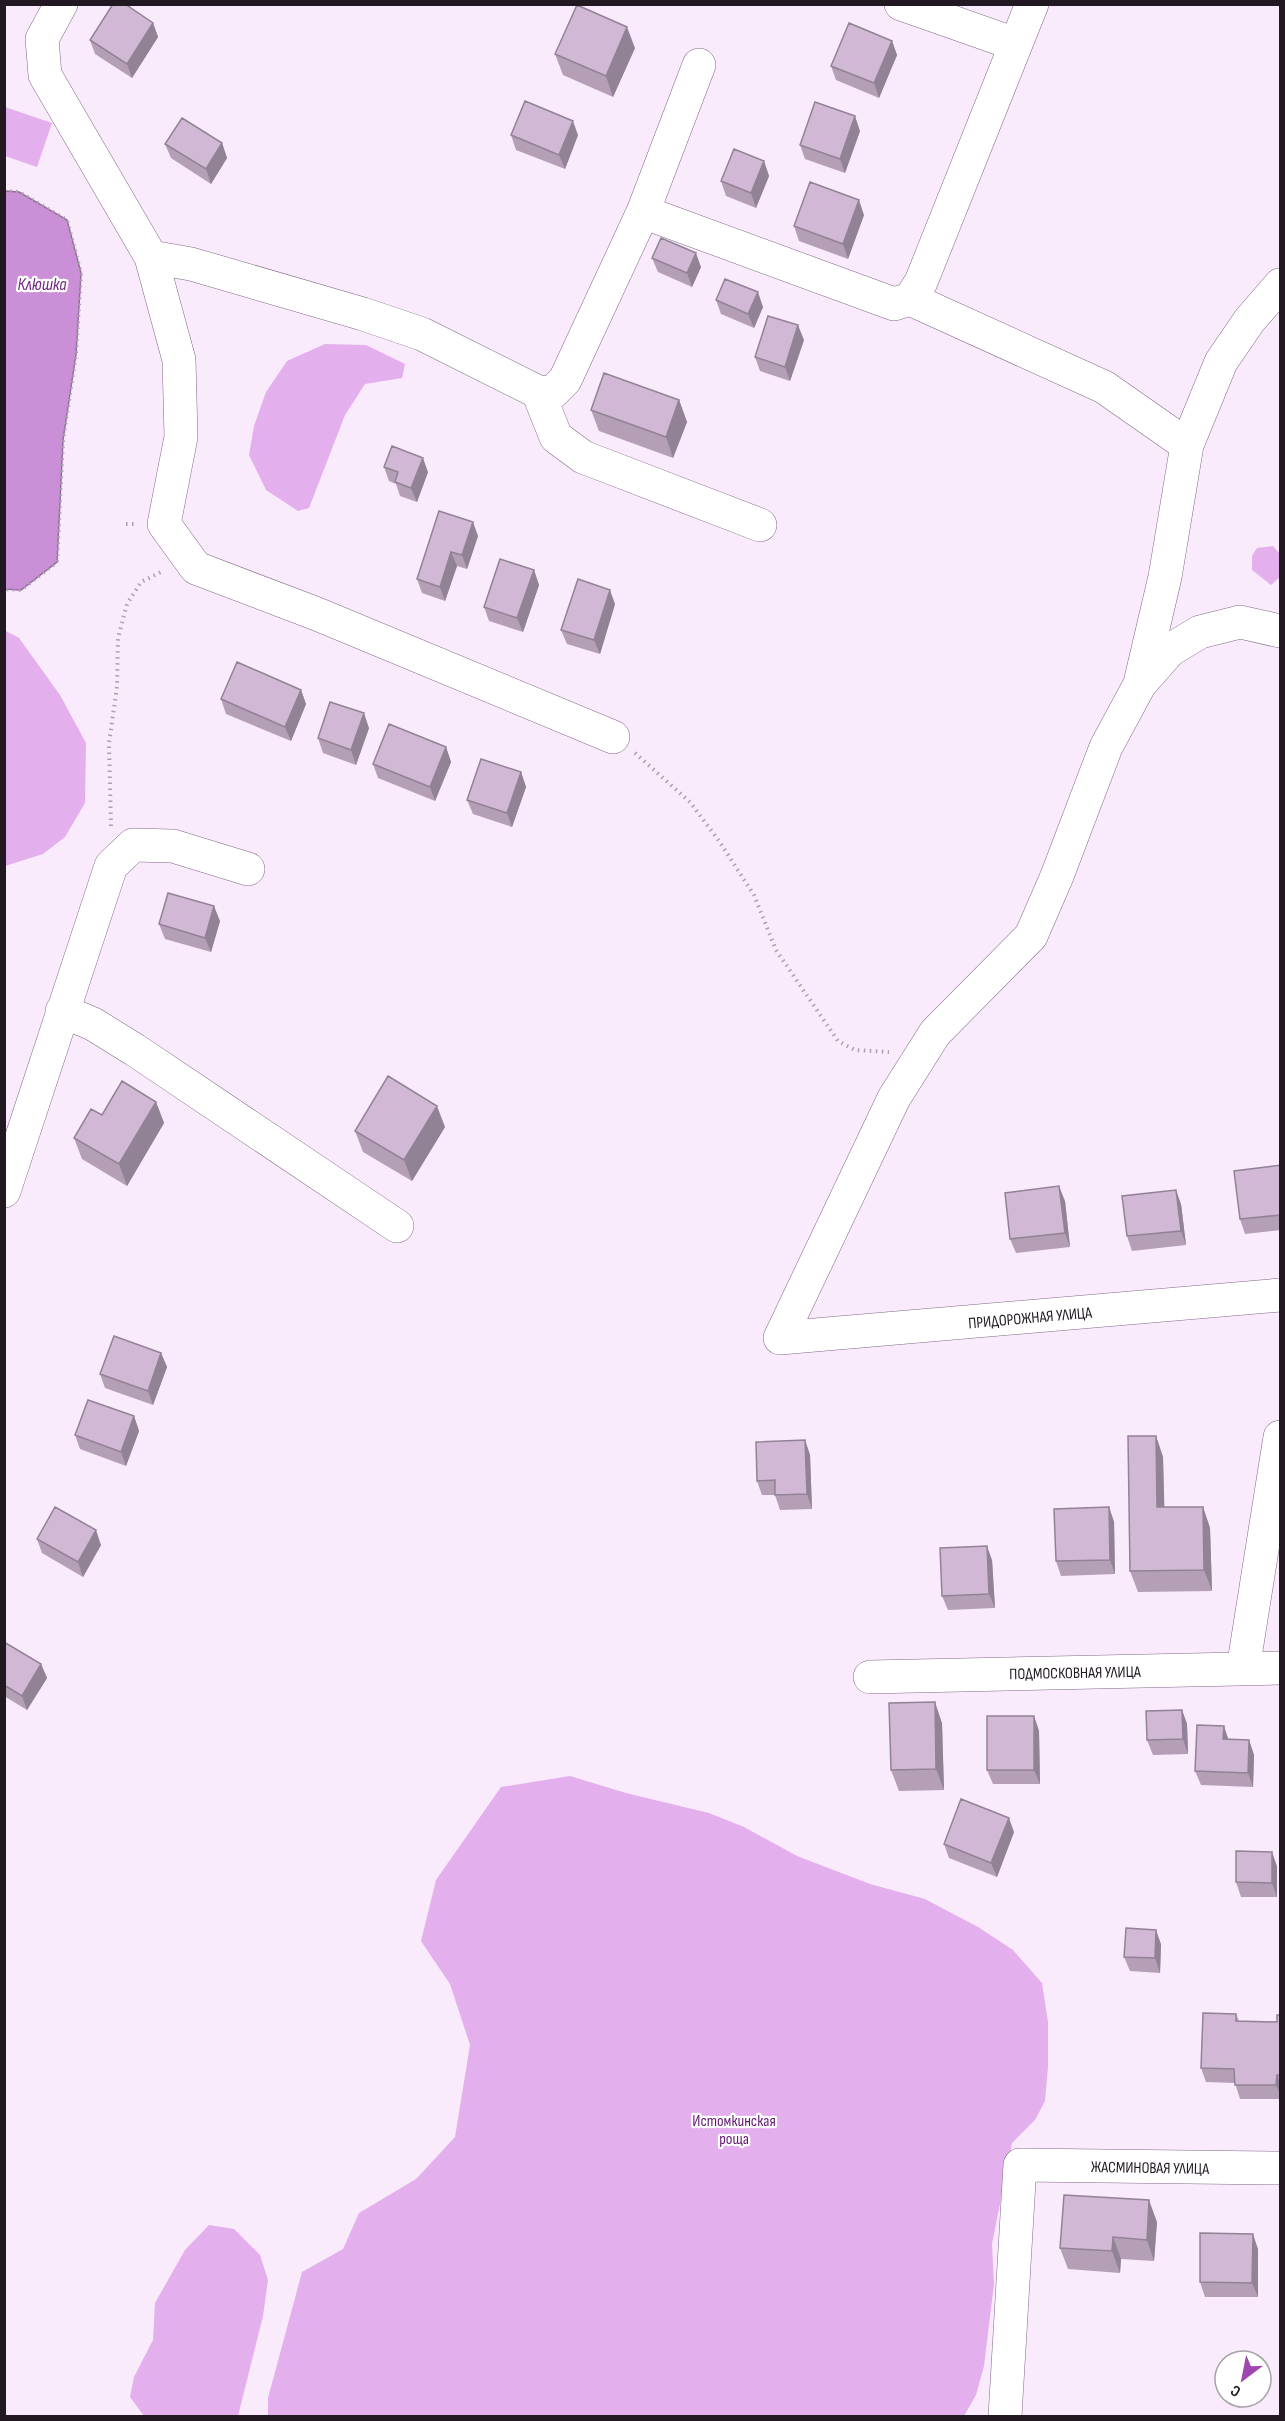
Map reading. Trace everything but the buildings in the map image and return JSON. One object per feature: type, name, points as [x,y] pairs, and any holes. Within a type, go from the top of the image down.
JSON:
[{"type":"street","points":[[61,4],[42,39],[45,75],[151,257],[179,360],[181,437],[164,524],[196,568],[317,614],[613,737]]},
{"type":"street","points":[[901,4],[1015,44]]},
{"type":"street","points":[[643,212],[894,304],[910,299],[921,282],[1032,4]]},
{"type":"street","points":[[151,257],[191,264],[363,314],[422,334],[538,392],[552,393],[564,380],[643,212],[699,65]]},
{"type":"street","points":[[1140,684],[1165,577],[1187,445],[1221,362],[1249,321],[1281,285]]},
{"type":"street","points":[[910,299],[1104,387],[1187,445]]},
{"type":"street","points":[[538,392],[556,437],[583,457],[760,525]]},
{"type":"street","points":[[927,1045],[976,988],[1013,956],[1031,936],[1058,876],[1106,747],[1140,684],[1170,650],[1200,632],[1240,622],[1281,631]]},
{"type":"street","points":[[4,1191],[111,866],[133,845],[173,846],[248,869]]},
{"type":"street","points":[[62,1011],[93,1024],[135,1050],[397,1226]]},
{"type":"street","name":"ПРИДОРОЖНАЯ УЛИЦА","points":[[927,1045],[894,1098],[832,1224],[780,1338],[1281,1295]]},
{"type":"street","points":[[1243,1668],[1281,1437]]},
{"type":"street","name":"ПОДМОСКОВНАЯ УЛИЦА","points":[[870,1677],[1281,1668]]},
{"type":"street","name":"ЖАСМИНОВАЯ УЛИЦА","points":[[1005,2416],[1020,2165],[1281,2168]]},
{"type":"path","points":[[4,191],[20,192],[67,220],[81,273],[76,354],[63,440],[57,562],[21,590],[4,589]]},
{"type":"path","points":[[111,866],[109,743],[117,687],[118,638],[127,604],[141,582],[166,569],[196,568]]},
{"type":"path","points":[[613,737],[649,763],[690,802],[719,841],[754,895],[776,950],[838,1041],[855,1050],[892,1053],[927,1045]]},
{"type":"green space","points":[[5,107],[52,123],[37,167],[5,156]]},
{"type":"green space","points":[[325,344],[366,345],[405,364],[402,378],[365,384],[345,415],[309,508],[298,511],[266,490],[249,455],[254,426],[266,392],[287,361]]},
{"type":"green space","points":[[1273,546],[1280,554],[1280,577],[1271,585],[1252,570],[1252,556],[1257,548]]},
{"type":"green space","points":[[4,630],[19,638],[60,695],[86,743],[85,803],[65,837],[43,854],[5,866]]},
{"type":"green space","name":"Истомкинская роща","points":[[570,1776],[626,1793],[709,1813],[744,1827],[797,1856],[870,1884],[925,1899],[978,1927],[1013,1950],[1042,1983],[1048,2022],[1045,2101],[1035,2120],[1012,2143],[992,2244],[994,2284],[984,2366],[976,2395],[964,2416],[268,2416],[268,2398],[302,2272],[343,2249],[359,2213],[416,2179],[455,2137],[470,2045],[450,1984],[421,1941],[436,1880],[501,1787]]},
{"type":"green space","points":[[209,2225],[234,2229],[260,2255],[268,2280],[263,2316],[238,2416],[144,2416],[130,2397],[134,2377],[153,2340],[155,2303],[185,2250]]},
{"type":"water","name":"Клюшка","points":[[5,191],[19,192],[67,220],[81,273],[76,354],[63,440],[57,562],[21,590],[4,589]]}]
